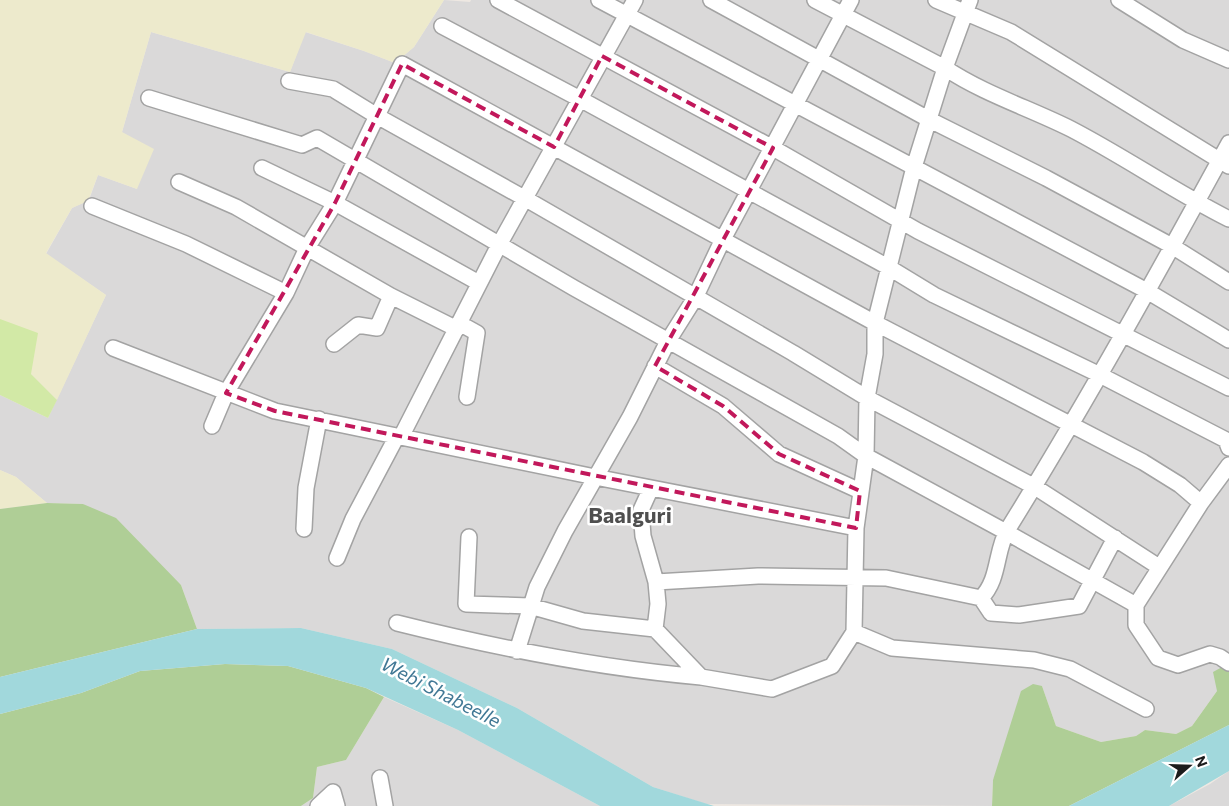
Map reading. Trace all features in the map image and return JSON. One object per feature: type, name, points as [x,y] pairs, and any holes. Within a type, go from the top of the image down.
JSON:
[{"type":"street","points":[[498,0],[773,148],[918,230],[1229,388]]},
{"type":"street","points":[[599,0],[1147,291],[1229,340]]},
{"type":"street","points":[[337,558],[353,520],[458,326],[499,245],[554,148],[602,56],[635,0]]},
{"type":"street","points":[[711,0],[930,120],[1046,178],[1172,246],[1229,282]]},
{"type":"street","points":[[815,0],[945,68],[963,80],[1071,129],[1148,172],[1195,203],[1229,219]]},
{"type":"street","points":[[518,651],[530,606],[561,539],[630,416],[668,341],[695,298],[722,241],[851,0]]},
{"type":"street","points":[[936,0],[967,6],[1224,163]]},
{"type":"street","points":[[1119,0],[1183,40],[1229,60]]},
{"type":"street","points":[[397,623],[518,651],[645,672],[701,677],[772,689],[832,666],[854,632],[856,528],[866,456],[867,398],[875,354],[875,323],[914,167],[945,68],[967,6]]},
{"type":"street","points":[[442,26],[580,98],[888,267],[934,295],[1098,374],[1226,440],[1229,448]]},
{"type":"street","points":[[212,426],[226,393],[286,293],[307,248],[335,203],[354,160],[402,64],[722,241],[1143,462],[1180,484],[1201,503]]},
{"type":"street","points":[[289,81],[333,89],[377,116],[526,199],[793,353],[867,398],[1035,487],[1159,567]]},
{"type":"street","points":[[149,98],[302,145],[317,138],[499,245],[838,436],[866,456],[1136,605]]},
{"type":"street","points":[[981,598],[990,588],[1006,532],[1072,425],[1098,374],[1147,291],[1195,203],[1224,163],[1229,143]]},
{"type":"street","points":[[262,168],[335,203],[479,283]]},
{"type":"street","points":[[179,182],[236,207],[391,296],[477,333],[467,397]]},
{"type":"street","points":[[92,206],[186,244],[286,293]]},
{"type":"street","points":[[334,344],[358,325],[377,328],[391,296]]},
{"type":"street","points":[[113,348],[275,411],[856,528]]},
{"type":"street","points":[[655,366],[723,406],[779,454],[860,491]]},
{"type":"street","points":[[304,529],[306,488],[318,419]]},
{"type":"street","points":[[1229,465],[1201,503],[1136,605],[1136,625],[1158,658],[1178,665],[1210,654],[1220,657],[1229,663]]},
{"type":"street","points":[[651,488],[641,510],[643,536],[656,582],[658,604],[655,629]]},
{"type":"street","points":[[469,537],[466,604],[530,606],[583,621],[655,629],[701,677]]},
{"type":"street","points":[[656,582],[694,582],[758,576],[886,578],[981,598],[991,613],[1020,615],[1050,612],[1078,606],[1115,538]]},
{"type":"street","points":[[854,632],[892,648],[1034,660],[1070,669],[1146,709]]},
{"type":"street","points":[[380,778],[386,806]]},
{"type":"street","points":[[318,806],[333,792],[337,806]]},
{"type":"highlighted area","points":[[602,56],[773,148],[655,366],[723,406],[779,454],[860,491],[856,528],[275,411],[226,393],[335,203],[402,64],[554,147]]},
{"type":"shaded area","points":[[0,0],[444,0],[414,47],[395,63],[306,32],[290,72],[151,32],[122,132],[154,149],[137,189],[98,175],[88,201],[72,208],[46,253],[106,295],[57,400],[31,374],[0,319]]},
{"type":"shaded area","points":[[444,0],[470,2],[471,0],[1229,0],[1229,670],[1217,691],[1192,726],[1176,734],[1145,730],[1136,736],[1101,742],[1056,726],[1042,686],[993,780],[992,806],[706,804],[653,787],[517,708],[392,649],[301,628],[197,629],[181,585],[83,504],[47,503],[16,477],[0,470],[0,395],[48,418],[106,295],[46,254],[72,208],[89,200],[98,175],[137,189],[122,132],[151,32],[290,72],[305,32],[395,63],[414,47]]},
{"type":"shaded area","points":[[0,470],[16,477],[47,503],[0,509]]},
{"type":"shaded area","points":[[384,697],[458,730],[600,806],[301,806],[313,798],[317,767],[346,760]]},
{"type":"shaded area","points":[[1229,771],[1229,806],[1169,806],[1210,784]]},
{"type":"green space","points":[[0,319],[38,333],[31,374],[57,400],[48,418],[0,395]]},
{"type":"green space","points":[[47,503],[83,504],[116,518],[181,585],[197,629],[0,677],[0,509]]},
{"type":"green space","points":[[225,664],[288,666],[366,688],[384,697],[346,760],[317,767],[313,798],[301,806],[0,806],[0,714],[81,693],[140,671]]},
{"type":"green space","points":[[1224,666],[1229,670],[1229,725],[1069,806],[992,806],[993,780],[1021,691],[1033,684],[1042,686],[1056,726],[1101,742],[1136,736],[1145,730],[1176,734],[1192,726],[1217,691],[1213,672]]},
{"type":"water","name":"Webi Shabeelle","points":[[301,628],[392,649],[517,708],[653,787],[714,806],[600,806],[458,730],[366,688],[288,666],[225,664],[140,671],[81,693],[0,714],[0,677],[197,629]]},
{"type":"water","points":[[1229,725],[1229,771],[1169,806],[1069,806]]},
{"type":"district","name":"Baalguri","points":[[630,515]]}]
